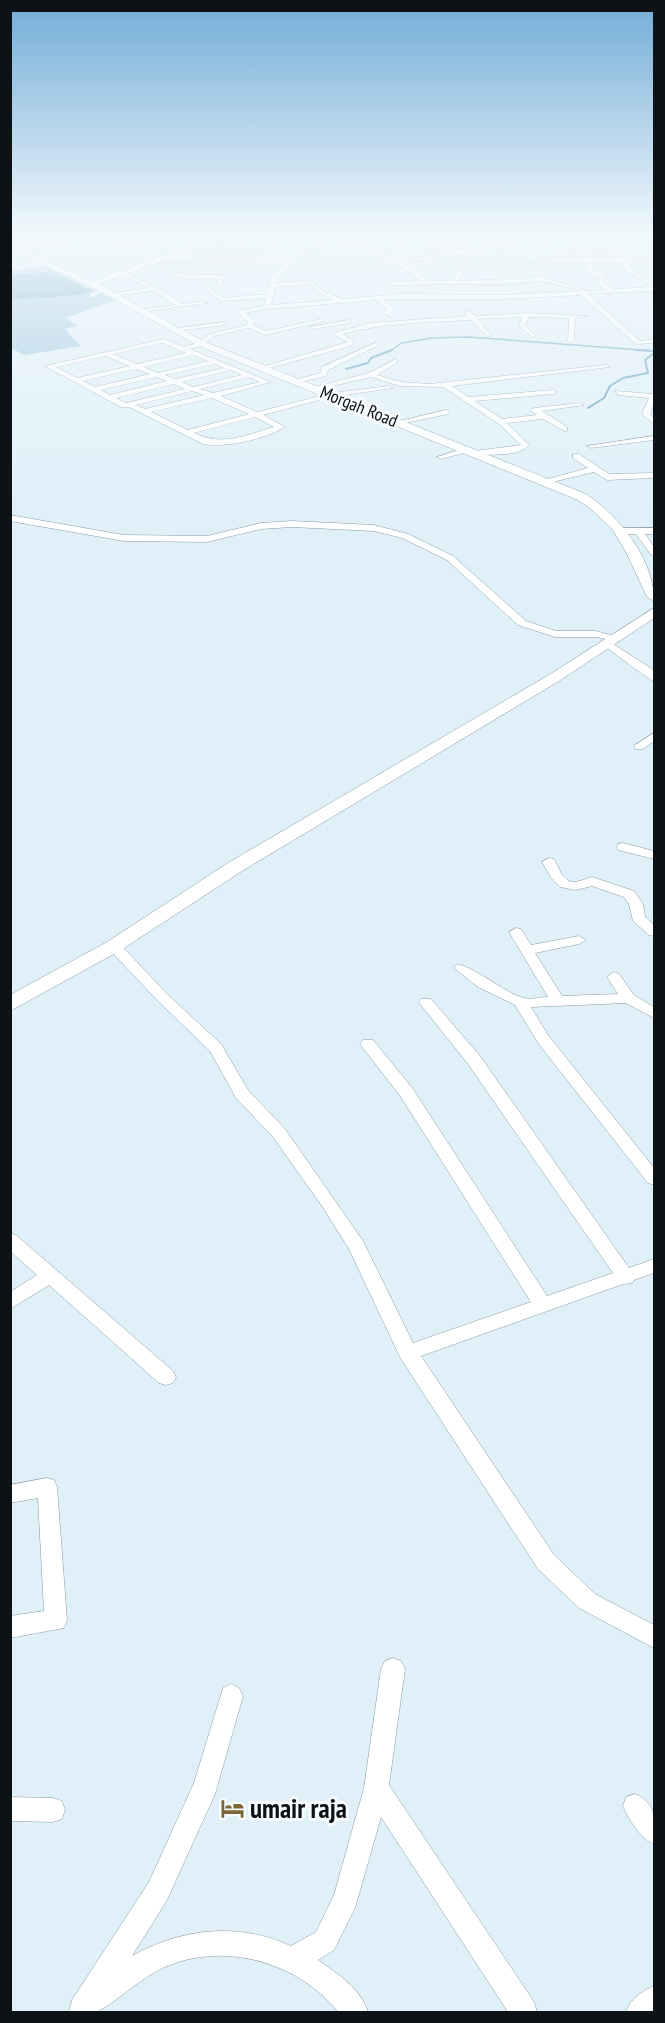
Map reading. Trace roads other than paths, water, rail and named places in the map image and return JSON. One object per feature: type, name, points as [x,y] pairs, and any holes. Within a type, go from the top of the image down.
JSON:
[{"type":"street","name":"Morgah Road","points":[[175,329],[202,344],[582,496],[622,531]]},
{"type":"street","points":[[104,365],[202,344],[212,335],[232,329]]},
{"type":"street","points":[[259,329],[265,333],[279,329]]},
{"type":"street","points":[[262,368],[349,345],[352,342],[336,335],[350,329]]},
{"type":"street","points":[[296,381],[323,374],[325,369],[380,343],[371,334],[358,329]]},
{"type":"street","points":[[371,334],[413,329]]},
{"type":"street","points":[[483,329],[488,335]]},
{"type":"street","points":[[526,329],[533,336]]},
{"type":"street","points":[[571,329],[571,341]]},
{"type":"street","points":[[623,329],[638,343],[654,341]]},
{"type":"street","points":[[107,354],[192,389],[215,395],[281,427],[217,444],[206,442],[126,405],[49,366],[164,341],[267,382],[215,395],[144,412]]},
{"type":"street","points":[[78,380],[194,353]]},
{"type":"street","points":[[315,388],[371,375],[396,361]]},
{"type":"street","points":[[95,389],[215,362]]},
{"type":"street","points":[[371,375],[400,384],[422,386],[606,367]]},
{"type":"street","points":[[110,397],[232,368]]},
{"type":"street","points":[[64,374],[74,371]]},
{"type":"street","points":[[126,405],[249,375]]},
{"type":"street","points":[[459,375],[467,382]]},
{"type":"street","points":[[441,457],[473,451],[521,449],[525,445],[519,436],[444,384]]},
{"type":"street","points":[[186,432],[333,396],[389,388]]},
{"type":"street","points":[[468,399],[553,392]]},
{"type":"street","points":[[618,393],[654,396],[646,414],[654,422]]},
{"type":"street","points":[[564,429],[534,410],[580,405]]},
{"type":"street","points":[[400,422],[446,412]]},
{"type":"street","points":[[498,422],[544,417]]},
{"type":"street","points":[[591,446],[654,438]]},
{"type":"street","points":[[583,439],[600,453],[576,456],[607,477],[654,476]]},
{"type":"street","points":[[547,482],[595,469]]},
{"type":"street","points":[[10,518],[124,538],[207,539],[261,526],[292,524],[374,528],[405,536],[450,558],[522,623],[555,634],[596,634],[611,640],[654,678]]},
{"type":"street","points":[[654,531],[622,531],[654,597]]},
{"type":"street","points":[[639,531],[654,553]]},
{"type":"street","points":[[10,1004],[114,946],[236,867],[554,678],[654,612]]},
{"type":"street","points":[[639,747],[654,736]]},
{"type":"street","points":[[623,847],[654,855]]},
{"type":"street","points":[[549,862],[555,876],[566,886],[579,887],[592,881],[629,894],[636,904],[638,918],[654,932]]},
{"type":"street","points":[[516,932],[558,1002]]},
{"type":"street","points":[[526,950],[579,939]]},
{"type":"street","points":[[114,946],[163,998],[216,1048],[242,1094],[279,1133],[357,1246],[408,1353],[546,1562],[587,1601],[654,1637]]},
{"type":"street","points":[[461,968],[483,984],[520,1002],[629,998]]},
{"type":"street","points":[[614,977],[629,998],[654,1013]]},
{"type":"street","points":[[426,1002],[474,1060],[626,1278]]},
{"type":"street","points":[[520,1002],[543,1039],[654,1179]]},
{"type":"street","points":[[368,1044],[407,1093],[543,1306]]},
{"type":"street","points":[[10,1240],[166,1377]]},
{"type":"street","points":[[408,1353],[626,1278],[654,1266]]},
{"type":"street","points":[[10,1302],[51,1275]]},
{"type":"street","points":[[10,1494],[47,1487],[56,1620],[10,1627]]},
{"type":"street","points":[[294,1959],[325,1941],[346,1899],[376,1788],[393,1669]]},
{"type":"street","points":[[81,2011],[158,1891],[207,1785],[231,1696]]},
{"type":"street","points":[[376,1788],[524,2013]]},
{"type":"street","points":[[635,1806],[654,1831]]},
{"type":"street","points":[[10,1809],[53,1810]]},
{"type":"street","points":[[81,2011],[120,1976],[163,1953],[207,1942],[251,1944],[294,1959],[332,1985],[355,2013]]},
{"type":"street","points":[[639,2013],[654,2000]]},
{"type":"waterway","points":[[391,350],[402,343],[431,338],[469,337],[654,351],[636,350]]},
{"type":"waterway","points":[[346,369],[368,363],[371,358],[391,350]]},
{"type":"waterway","points":[[588,408],[604,398],[610,386],[623,378],[648,373],[645,360],[654,353]]},
{"type":"place","name":"umair raja","points":[[232,1808]]}]
